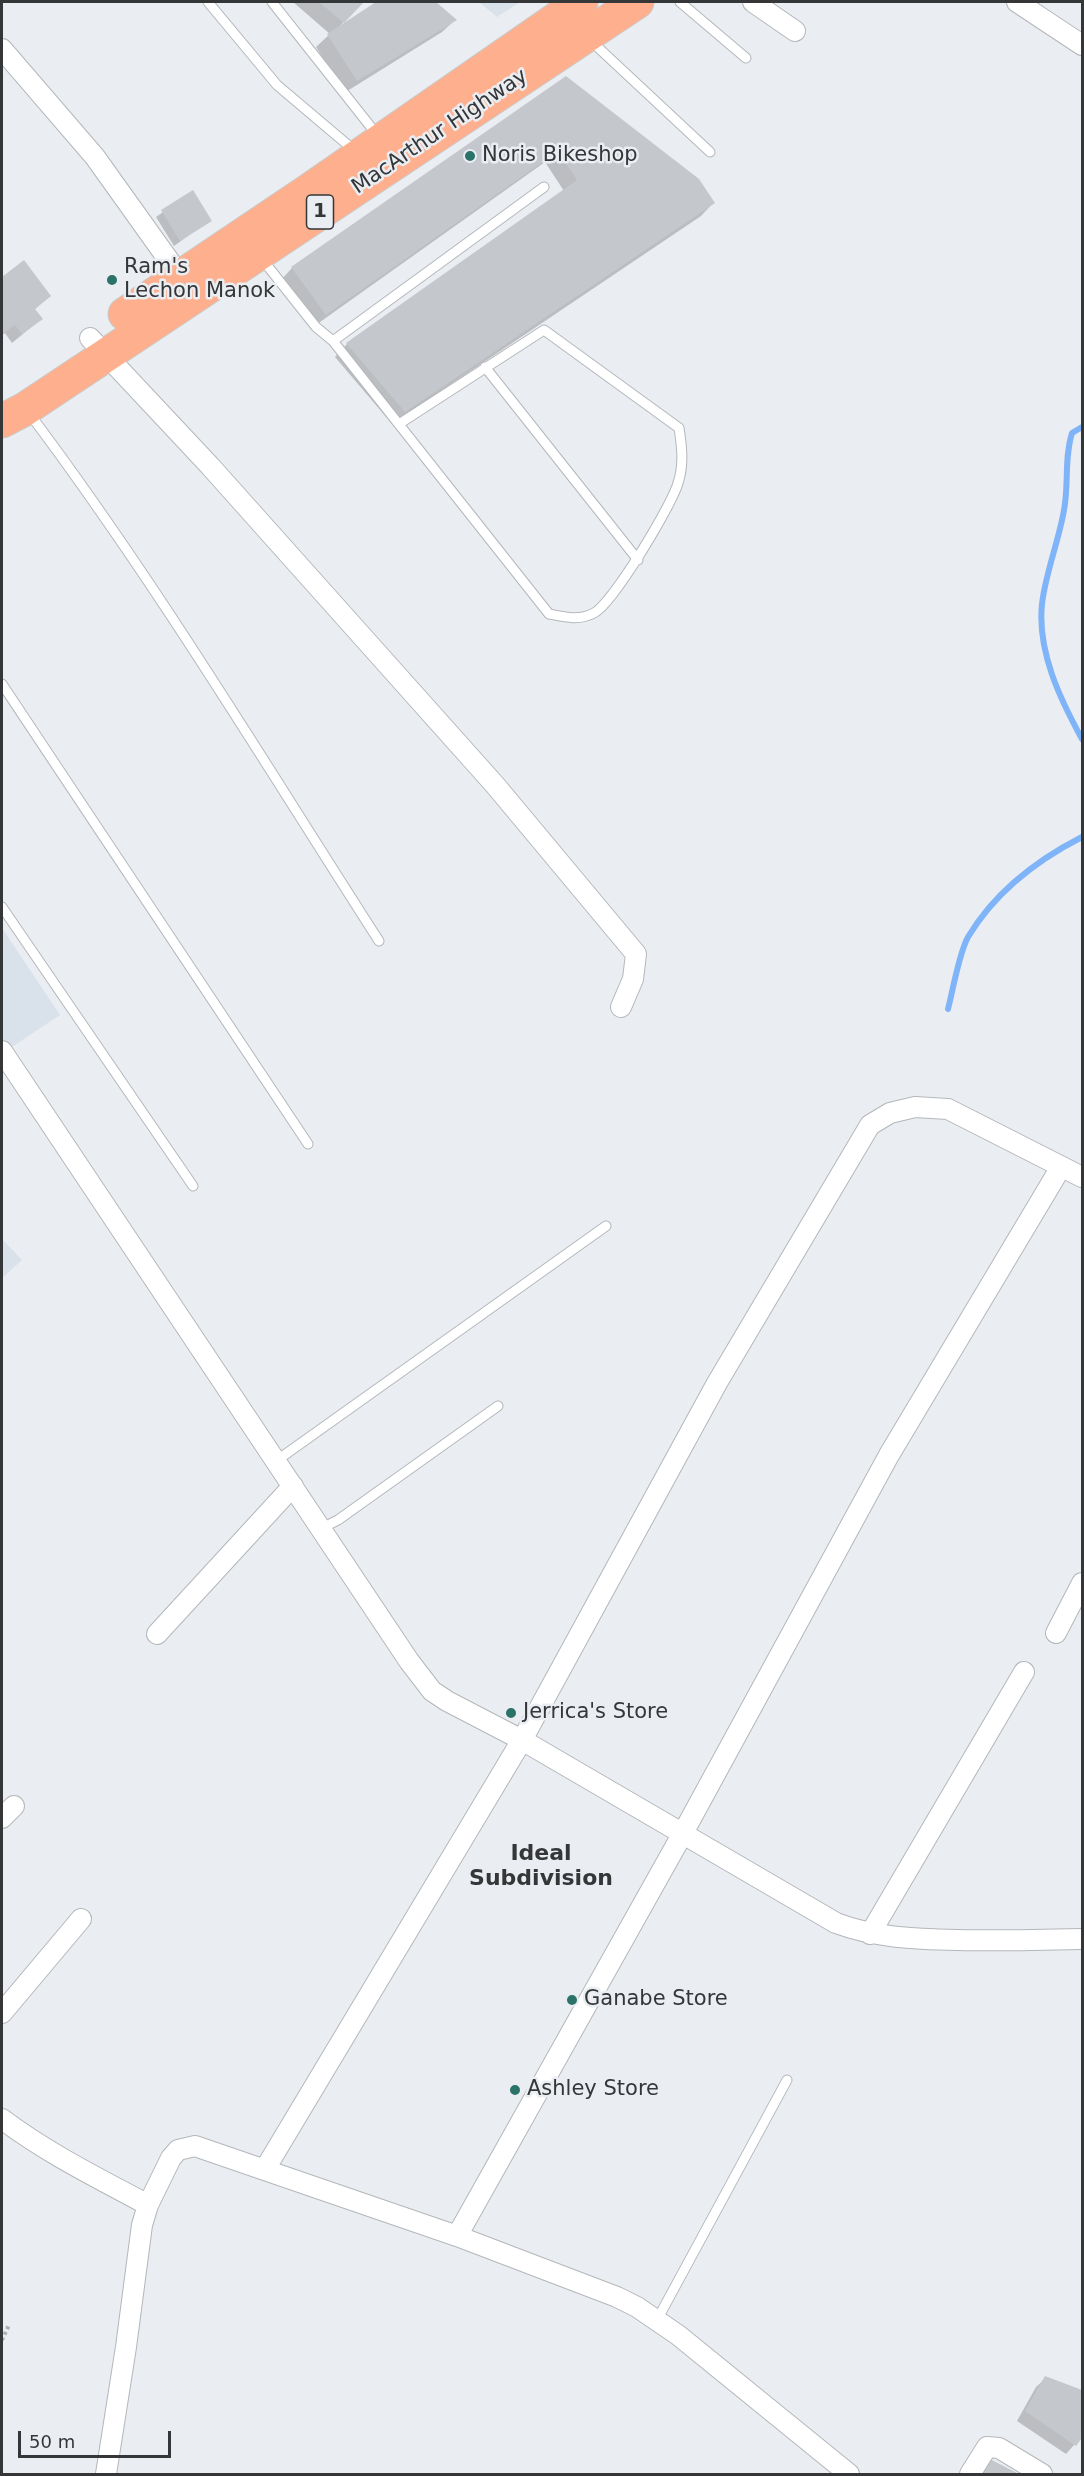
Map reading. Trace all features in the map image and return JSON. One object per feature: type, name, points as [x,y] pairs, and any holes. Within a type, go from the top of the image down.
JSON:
[{"type":"highway","name":"MacArthur Highway","points":[[98,346],[180,276],[369,146],[575,20],[637,2]]},
{"type":"highway","name":"MacArthur Highway","points":[[10,410],[12,390],[98,346],[257,253],[575,20]]},
{"type":"street","points":[[753,2],[795,31]]},
{"type":"street","points":[[1017,2],[1083,45]]},
{"type":"street","points":[[2,50],[95,157],[180,276]]},
{"type":"street","points":[[98,346],[210,466],[487,776],[636,954],[633,979],[621,1007]]},
{"type":"street","points":[[2,1051],[409,1660],[432,1691],[522,1740],[836,1923],[870,1934],[898,1939],[1012,1941],[1083,1939]]},
{"type":"street","points":[[265,2169],[522,1740],[717,1383],[870,1125],[890,1113],[915,1107],[948,1108],[1083,1177]]},
{"type":"street","points":[[457,2236],[683,1833],[889,1455],[1061,1167]]},
{"type":"street","points":[[157,1634],[293,1486]]},
{"type":"street","points":[[1056,1633],[1083,1583]]},
{"type":"street","points":[[870,1934],[1024,1672]]},
{"type":"street","points":[[2,2013],[81,1919]]},
{"type":"street","points":[[2,2119],[31,2141],[67,2163],[148,2205]]},
{"type":"street","points":[[106,2475],[126,2347],[138,2242],[148,2205],[171,2158],[186,2147],[204,2148],[265,2169],[457,2236],[609,2293],[657,2320],[849,2475]]},
{"type":"street","points":[[970,2475],[987,2447],[999,2448],[1042,2475]]},
{"type":"lane","points":[[208,2],[277,85],[369,146]]},
{"type":"lane","points":[[272,2],[369,146]]},
{"type":"lane","points":[[680,2],[746,58]]},
{"type":"lane","points":[[575,20],[710,152]]},
{"type":"lane","points":[[333,340],[544,187]]},
{"type":"lane","points":[[257,253],[316,327],[333,340],[399,424],[549,614],[574,619],[595,612],[638,560],[678,484],[683,453],[679,428],[544,330],[399,424]]},
{"type":"lane","points":[[485,367],[638,560]]},
{"type":"lane","points":[[10,410],[115,535],[207,673],[379,941]]},
{"type":"lane","points":[[2,684],[308,1144]]},
{"type":"lane","points":[[2,907],[193,1186]]},
{"type":"lane","points":[[276,1461],[606,1226]]},
{"type":"lane","points":[[322,1528],[338,1520],[498,1406]]},
{"type":"lane","points":[[657,2320],[787,2080]]},
{"type":"path","points":[[2,2340],[9,2325]]},
{"type":"shaded area","points":[[479,2],[520,2],[497,17]]},
{"type":"shaded area","points":[[2,928],[60,1015],[9,1049],[2,1038]]},
{"type":"shaded area","points":[[2,1239],[22,1260],[2,1278]]},
{"type":"building","points":[[319,2],[364,2],[344,23]]},
{"type":"building","points":[[376,2],[436,2],[457,20],[357,81],[327,34]]},
{"type":"building","points":[[566,76],[699,179],[715,203],[405,412],[346,343],[577,180],[558,151],[326,315],[291,267]]},
{"type":"building","points":[[193,190],[212,221],[180,241],[161,210]]},
{"type":"building","points":[[24,260],[51,296],[35,309],[43,319],[22,334],[15,325],[2,334],[2,277]]},
{"type":"building","points":[[1045,2376],[1082,2390],[1082,2438],[1076,2446],[1025,2411]]},
{"type":"building","points":[[986,2457],[1019,2474],[978,2474]]},
{"type":"waterway","points":[[1082,427],[1072,433],[1070,442],[1064,510],[1044,593],[1041,622],[1052,674],[1082,739]]},
{"type":"waterway","points":[[948,1009],[962,952],[968,937],[979,921],[1018,879],[1049,856],[1082,837]]},
{"type":"place","name":"Noris Bikeshop","points":[[470,156]]},
{"type":"place","name":"Ram's Lechon Manok","points":[[112,280]]},
{"type":"place","name":"Jerrica's Store","points":[[511,1713]]},
{"type":"place","name":"Ganabe Store","points":[[572,2000]]},
{"type":"place","name":"Ashley Store","points":[[515,2090]]},
{"type":"district","name":"Ideal Subdivision","points":[[541,1866]]}]
